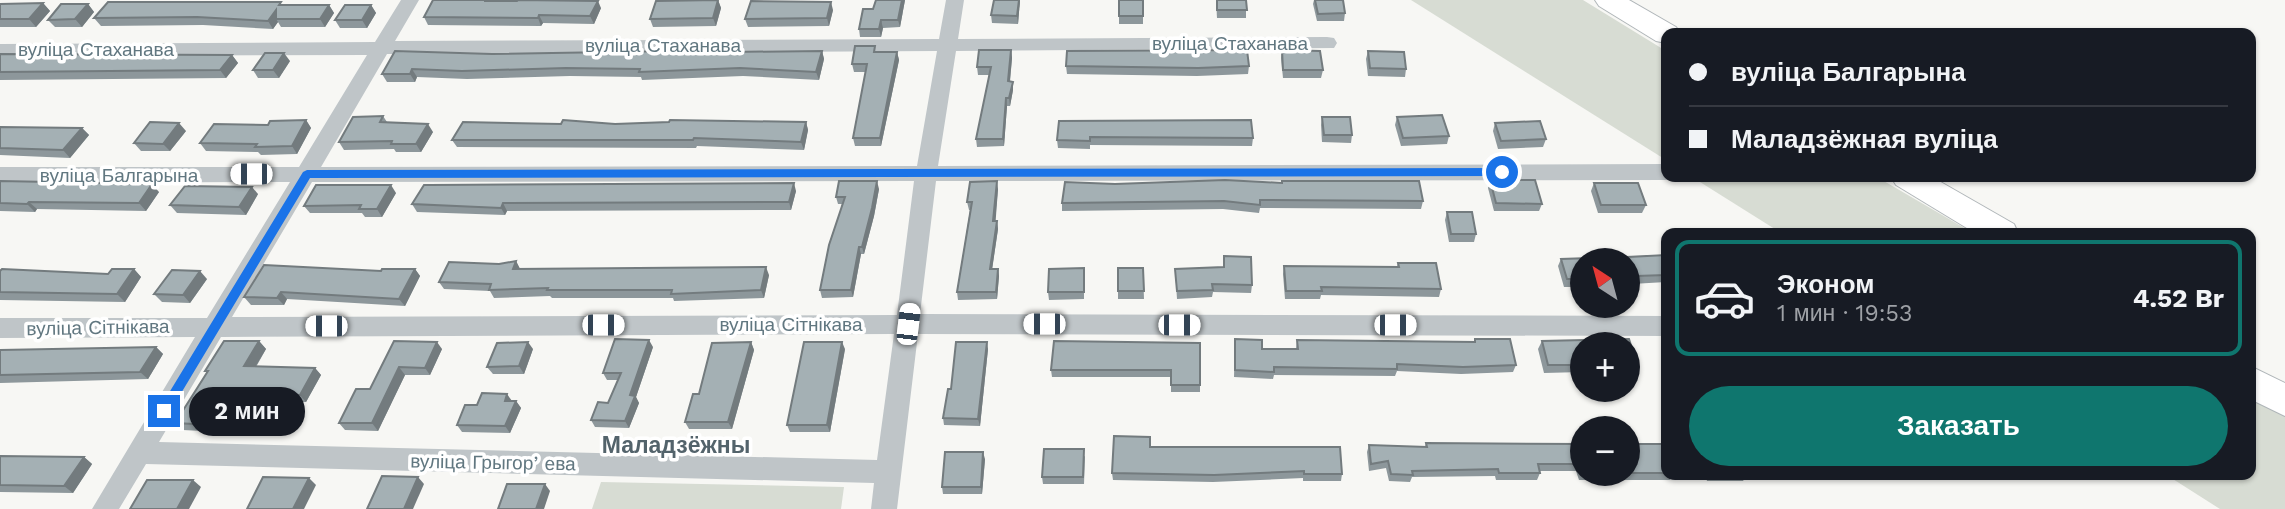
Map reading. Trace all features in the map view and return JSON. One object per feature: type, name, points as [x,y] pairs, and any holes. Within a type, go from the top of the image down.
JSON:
[{"type":"highway","points":[[1609,0],[1661,31]]},
{"type":"highway","points":[[1915,182],[1994,228]]},
{"type":"highway","points":[[2256,384],[2285,401]]},
{"type":"street","points":[[105,509],[410,0]]},
{"type":"street","points":[[884,509],[926,174],[955,0]]},
{"type":"street","name":"вуліца Стаханава","points":[[0,50],[1327,43]]},
{"type":"street","name":"вуліца Балгарына","points":[[0,175],[1661,172]]},
{"type":"street","name":"вуліца Сітнікава","points":[[0,328],[908,324],[1661,326]]},
{"type":"street","name":"вуліца Грыгорʼева","points":[[138,453],[889,472]]},
{"type":"shaded area","points":[[1411,0],[1583,0],[1661,48],[1661,157]]},
{"type":"shaded area","points":[[1700,182],[1886,182],[1964,228],[1773,228]]},
{"type":"shaded area","points":[[2256,398],[2285,416],[2285,509],[2220,509],[2174,480],[2256,480]]},
{"type":"shaded area","points":[[601,482],[844,487],[841,509],[592,509]]},
{"type":"building","points":[[433,0],[598,1],[590,16],[424,17]]},
{"type":"building","points":[[718,0],[713,18],[650,19],[656,1]]},
{"type":"building","points":[[876,0],[902,0],[898,20],[881,20],[879,29],[859,29],[863,9],[873,9]]},
{"type":"building","points":[[994,0],[1019,0],[1017,16],[991,15]]},
{"type":"building","points":[[1119,0],[1143,0],[1143,16],[1119,16]]},
{"type":"building","points":[[1217,0],[1246,0],[1247,10],[1217,10]]},
{"type":"building","points":[[1315,0],[1343,0],[1345,13],[1318,14]]},
{"type":"building","points":[[751,1],[831,2],[827,18],[745,19]]},
{"type":"building","points":[[108,2],[281,2],[279,5],[329,5],[320,19],[276,19],[276,10],[268,21],[197,17],[94,18]]},
{"type":"building","points":[[43,3],[29,19],[0,19],[0,4]]},
{"type":"building","points":[[61,4],[88,4],[75,19],[48,20]]},
{"type":"building","points":[[345,5],[371,5],[362,20],[335,20]]},
{"type":"building","points":[[855,46],[875,46],[874,52],[897,52],[880,138],[853,138],[867,64],[852,64]]},
{"type":"building","points":[[979,50],[1011,50],[1008,81],[1013,82],[1009,98],[1006,98],[1003,139],[976,139],[991,67],[977,67]]},
{"type":"building","points":[[1247,50],[1249,66],[1066,66],[1067,51]]},
{"type":"building","points":[[1282,50],[1320,51],[1323,70],[1283,70]]},
{"type":"building","points":[[395,51],[492,54],[822,51],[816,72],[740,68],[639,72],[640,69],[566,68],[462,71],[412,69],[410,74],[382,74]]},
{"type":"building","points":[[1368,51],[1404,52],[1406,69],[1370,68]]},
{"type":"building","points":[[265,53],[284,53],[273,70],[253,70]]},
{"type":"building","points":[[0,54],[232,55],[220,70],[0,72]]},
{"type":"building","points":[[1442,115],[1449,136],[1403,138],[1397,117]]},
{"type":"building","points":[[383,116],[380,122],[428,124],[416,144],[391,144],[392,141],[339,142],[353,117]]},
{"type":"building","points":[[1322,117],[1350,117],[1352,135],[1324,135]]},
{"type":"building","points":[[306,120],[292,146],[255,147],[257,144],[200,143],[214,124],[268,125],[270,121]]},
{"type":"building","points":[[563,120],[615,124],[670,120],[806,122],[801,142],[694,138],[452,140],[463,122],[561,124]]},
{"type":"building","points":[[1251,120],[1253,138],[1090,137],[1090,141],[1057,140],[1059,121]]},
{"type":"building","points":[[1540,121],[1546,139],[1501,141],[1495,123]]},
{"type":"building","points":[[150,122],[179,123],[163,144],[134,143]]},
{"type":"building","points":[[0,127],[82,128],[63,150],[0,148]]},
{"type":"building","points":[[1225,180],[1282,183],[1419,181],[1423,201],[1260,200],[1260,205],[1224,201],[1062,203],[1065,182],[1115,184]]},
{"type":"building","points":[[1490,180],[1535,180],[1542,204],[1496,203]]},
{"type":"building","points":[[0,181],[152,184],[139,203],[27,204],[0,203]]},
{"type":"building","points":[[839,181],[877,181],[862,247],[859,247],[851,290],[820,290],[829,245],[845,197],[836,197]]},
{"type":"building","points":[[997,181],[993,221],[997,221],[990,269],[998,269],[996,292],[957,292],[972,202],[967,202],[970,182]]},
{"type":"building","points":[[794,183],[789,202],[503,203],[501,208],[412,204],[424,185]]},
{"type":"building","points":[[1594,183],[1638,183],[1646,205],[1601,205]]},
{"type":"building","points":[[316,185],[391,185],[377,209],[359,209],[361,205],[304,206]]},
{"type":"building","points":[[185,186],[252,187],[239,207],[170,205]]},
{"type":"building","points":[[1447,212],[1472,212],[1476,234],[1451,234]]},
{"type":"building","points":[[1661,255],[1661,275],[1640,276],[1640,256]]},
{"type":"building","points":[[1224,256],[1251,257],[1252,285],[1212,284],[1213,290],[1177,291],[1175,269],[1224,267]]},
{"type":"building","points":[[1561,259],[1570,259],[1570,279],[1567,279]]},
{"type":"building","points":[[516,261],[513,269],[766,267],[761,290],[671,294],[672,290],[489,290],[491,284],[439,282],[449,262],[499,264]]},
{"type":"building","points":[[1398,263],[1436,263],[1441,289],[1321,287],[1322,291],[1286,291],[1284,266],[1399,267]]},
{"type":"building","points":[[264,265],[381,271],[415,269],[399,299],[281,292],[277,298],[244,297]]},
{"type":"building","points":[[1084,268],[1084,292],[1048,292],[1049,269]]},
{"type":"building","points":[[1118,268],[1143,268],[1144,291],[1118,291]]},
{"type":"building","points":[[2,269],[108,274],[112,269],[134,269],[117,294],[0,292]]},
{"type":"building","points":[[172,270],[200,271],[183,295],[154,294]]},
{"type":"building","points":[[615,339],[649,340],[630,395],[635,396],[625,421],[591,420],[598,402],[608,403],[621,373],[603,373]]},
{"type":"building","points":[[1235,339],[1262,340],[1262,349],[1298,349],[1297,340],[1475,342],[1475,339],[1510,339],[1516,365],[1463,367],[1397,364],[1397,369],[1274,367],[1274,372],[1235,370]]},
{"type":"building","points":[[1570,340],[1570,365],[1548,365],[1542,341]]},
{"type":"building","points":[[224,341],[259,341],[244,366],[315,368],[300,395],[233,394],[214,425],[175,423],[208,371],[205,371]]},
{"type":"building","points":[[394,341],[437,342],[425,368],[399,367],[372,423],[339,423],[356,389],[370,389]]},
{"type":"building","points":[[1054,341],[1200,343],[1200,385],[1171,385],[1171,370],[1051,370]]},
{"type":"building","points":[[528,342],[519,366],[487,367],[497,343]]},
{"type":"building","points":[[751,342],[728,422],[685,422],[693,394],[699,394],[712,343]]},
{"type":"building","points":[[804,342],[842,342],[827,425],[787,425]]},
{"type":"building","points":[[956,342],[987,342],[978,419],[943,418],[948,389],[951,389]]},
{"type":"building","points":[[156,347],[140,372],[0,375],[0,350]]},
{"type":"building","points":[[482,393],[507,394],[505,401],[516,401],[505,426],[457,425],[465,405],[477,405]]},
{"type":"building","points":[[1114,436],[1150,437],[1150,447],[1340,447],[1342,474],[1304,474],[1304,471],[1214,475],[1112,473]]},
{"type":"building","points":[[1426,443],[1570,444],[1570,464],[1538,464],[1540,473],[1499,473],[1498,469],[1412,471],[1413,475],[1391,474],[1388,461],[1371,464],[1369,445],[1427,447]]},
{"type":"building","points":[[1640,444],[1661,444],[1661,473],[1640,473]]},
{"type":"building","points":[[1044,449],[1084,449],[1083,477],[1042,477]]},
{"type":"building","points":[[945,452],[983,452],[981,487],[942,487]]},
{"type":"building","points":[[0,456],[84,457],[64,486],[0,485]]},
{"type":"building","points":[[382,476],[418,477],[404,509],[367,509]]},
{"type":"building","points":[[263,477],[309,478],[293,509],[247,509]]},
{"type":"building","points":[[147,480],[193,480],[177,509],[130,509]]},
{"type":"building","points":[[507,484],[545,484],[536,509],[498,509]]},
{"type":"district","name":"Маладзёжны","points":[[676,445]]},
{"type":"route","points":[[164,411],[307,174],[1502,172]]}]
